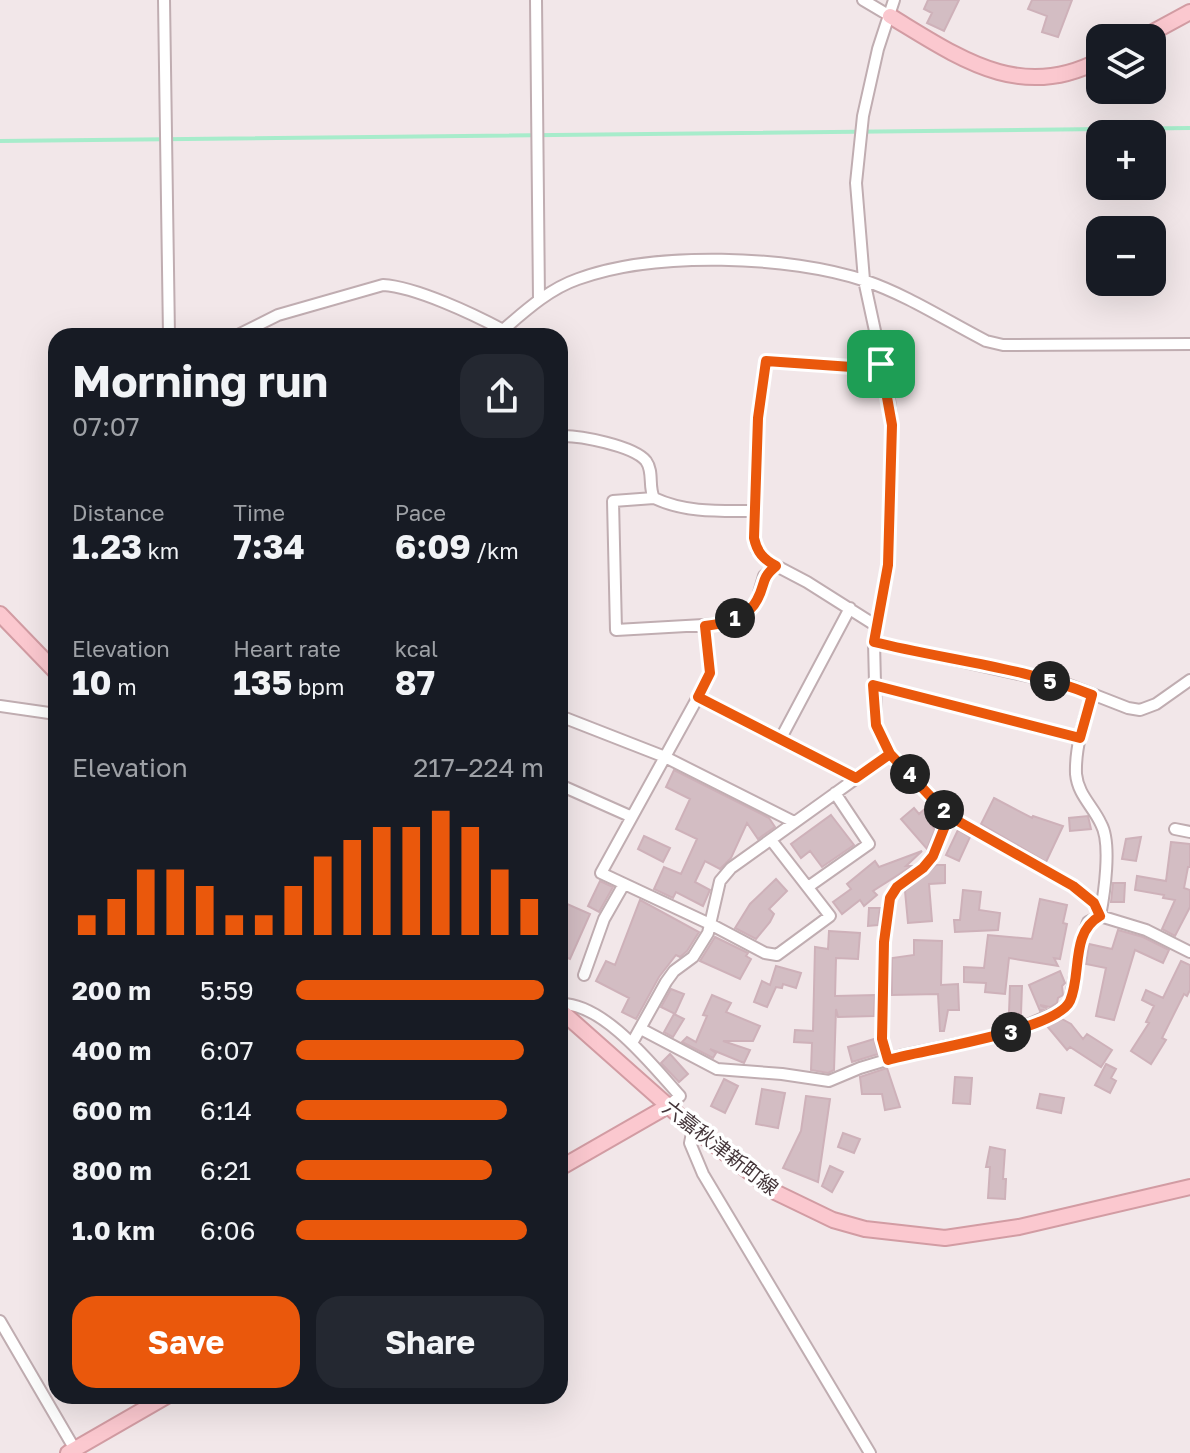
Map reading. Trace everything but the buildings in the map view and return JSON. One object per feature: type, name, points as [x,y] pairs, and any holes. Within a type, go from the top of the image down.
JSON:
[{"type":"main road","points":[[1166,25],[1190,12]]},
{"type":"main road","points":[[890,16],[986,69],[1018,78],[1046,78],[1086,66]]},
{"type":"main road","points":[[0,614],[48,664]]},
{"type":"main road","name":"六嘉秋津新町線","points":[[568,1014],[693,1128],[775,1192],[833,1220],[891,1233],[945,1238],[1019,1227],[1190,1187]]},
{"type":"main road","points":[[568,1163],[668,1106]]},
{"type":"main road","points":[[73,1452],[154,1404]]},
{"type":"street","points":[[164,0],[169,328]]},
{"type":"street","points":[[536,0],[539,300]]},
{"type":"street","points":[[863,0],[890,16]]},
{"type":"street","points":[[894,0],[878,49],[866,103],[856,183],[864,280],[892,425],[888,565],[874,642],[876,725],[890,754],[949,816],[1073,886],[1094,903],[1100,916]]},
{"type":"street","points":[[508,328],[539,300],[576,280],[608,270],[723,259],[762,261],[864,280],[986,341],[1003,345],[1190,344]]},
{"type":"street","points":[[252,328],[278,315],[383,285],[414,291],[492,328]]},
{"type":"street","points":[[875,625],[767,561],[757,550],[754,538],[758,418],[766,361],[866,368],[881,364]]},
{"type":"street","points":[[568,437],[598,439],[640,456],[648,462],[654,498]]},
{"type":"street","points":[[755,511],[703,511],[668,505],[654,498],[613,501],[616,630],[721,624],[748,612],[757,600],[764,576],[776,566]]},
{"type":"street","points":[[781,738],[850,608]]},
{"type":"street","points":[[705,626],[710,673],[601,873],[765,953],[777,955],[830,916],[771,840]]},
{"type":"street","points":[[874,642],[1069,685],[1140,710],[1156,704],[1190,680]]},
{"type":"street","points":[[873,685],[1080,738]]},
{"type":"street","points":[[1092,695],[1080,738],[1076,776],[1082,795],[1103,825],[1106,838],[1104,898],[1100,916]]},
{"type":"street","points":[[698,697],[856,778]]},
{"type":"street","points":[[0,706],[48,713]]},
{"type":"street","points":[[568,719],[665,757],[794,822]]},
{"type":"street","points":[[632,1043],[666,982],[674,971],[693,957],[712,925],[720,881],[731,868],[890,754]]},
{"type":"street","points":[[568,789],[632,817]]},
{"type":"street","points":[[808,887],[869,844],[835,793]]},
{"type":"street","points":[[888,1060],[882,1039],[887,911],[897,887],[923,868],[933,856],[949,816]]},
{"type":"street","points":[[1175,829],[1190,832]]},
{"type":"street","points":[[584,975],[604,919],[624,884]]},
{"type":"street","points":[[641,1029],[717,1069],[829,1081],[888,1060],[1009,1033],[1062,1010],[1070,1001],[1088,922],[1100,916],[1146,930],[1190,952]]},
{"type":"street","points":[[568,1005],[576,1003],[632,1043],[680,1096],[668,1106]]},
{"type":"street","points":[[693,1128],[690,1143],[703,1174],[870,1453]]},
{"type":"street","points":[[0,1321],[73,1452]]},
{"type":"waterway","points":[[0,141],[1190,128]]},
{"type":"route","points":[[881,364],[866,368],[766,361],[758,418],[754,538],[757,550],[776,566],[764,576],[757,600],[748,612],[721,624],[705,626],[710,673],[698,697],[856,778],[890,754],[949,816],[933,856],[923,868],[904,879],[890,898],[884,942],[882,1039],[888,1060],[1009,1033],[1062,1010],[1070,1001],[1088,922],[1100,916],[1094,903],[1073,886],[949,816],[916,780],[890,754],[876,725],[873,685],[1080,738],[1092,695],[1069,685],[874,642],[888,565],[892,425],[881,364]]}]
